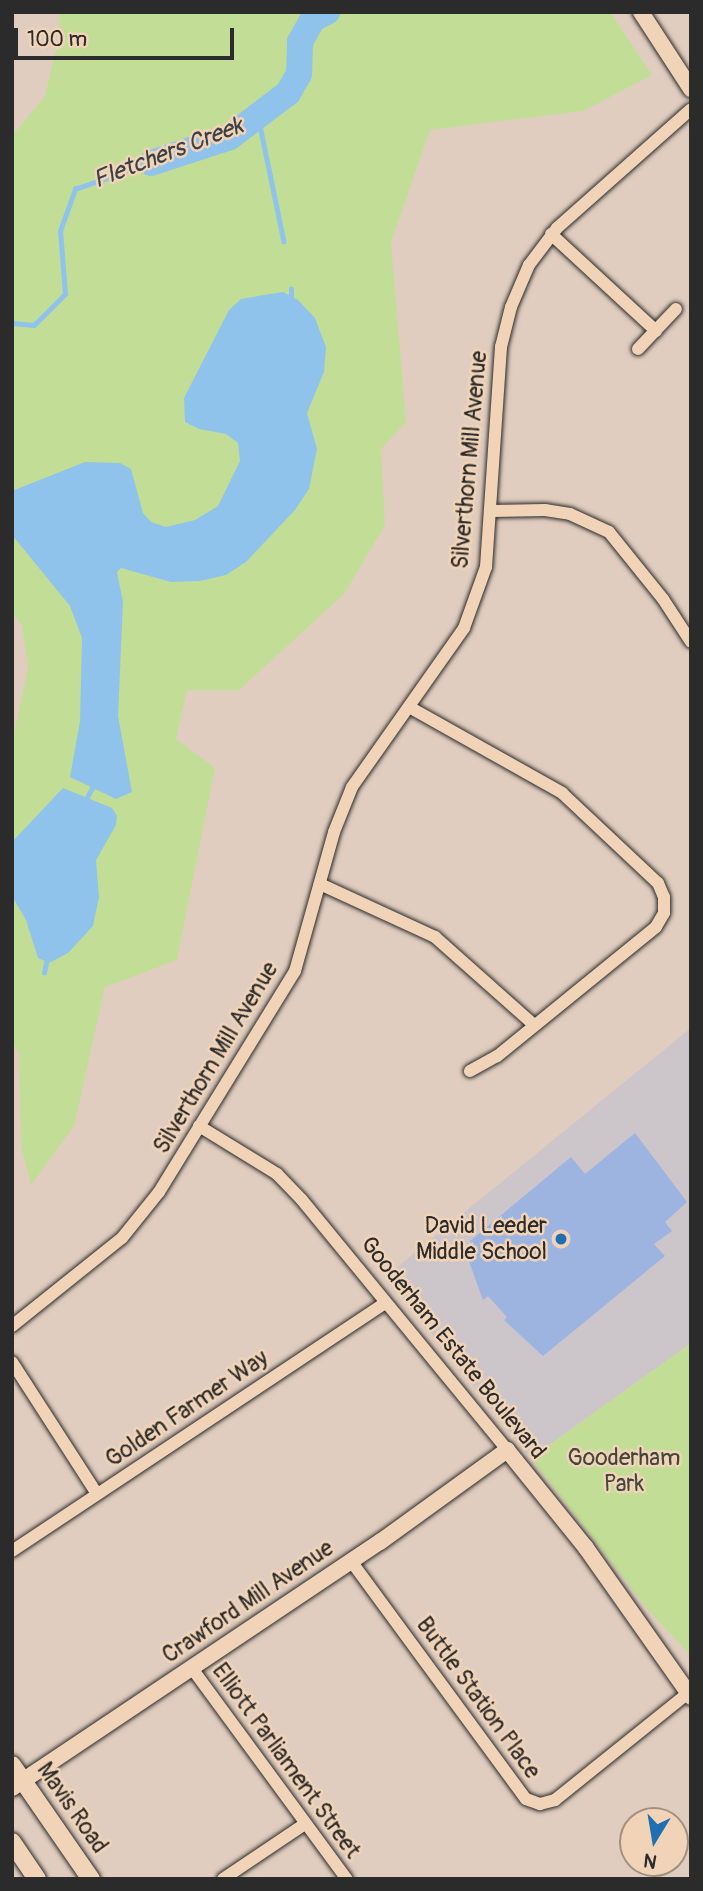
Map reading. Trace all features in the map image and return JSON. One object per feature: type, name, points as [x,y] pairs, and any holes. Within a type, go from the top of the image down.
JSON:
[{"type":"main road","name":"Mavis Road","points":[[12,1765],[18,1785],[91,1879]]},
{"type":"main road","points":[[12,1842],[37,1879]]},
{"type":"street","points":[[641,12],[691,89]]},
{"type":"street","name":"Silverthorn Mill Avenue","points":[[12,1326],[122,1238],[159,1192],[295,971],[334,832],[352,787],[464,628],[486,567],[492,511],[500,348],[529,265],[551,234],[691,109]]},
{"type":"street","points":[[551,234],[656,331]]},
{"type":"street","points":[[638,349],[676,309]]},
{"type":"street","points":[[492,511],[545,510],[570,514],[610,533],[663,599],[691,642]]},
{"type":"street","points":[[409,706],[562,793],[657,883],[664,897],[664,913],[656,927],[497,1056],[470,1071]]},
{"type":"street","points":[[320,884],[435,937],[534,1026]]},
{"type":"street","name":"Gooderham Estate Boulevard","points":[[199,1126],[277,1174],[302,1200],[586,1548],[689,1695]]},
{"type":"street","name":"Golden Farmer Way","points":[[12,1551],[385,1303]]},
{"type":"street","points":[[12,1362],[97,1494]]},
{"type":"street","name":"Crawford Mill Avenue","points":[[18,1785],[351,1561],[507,1450]]},
{"type":"street","name":"Buttle Station Place","points":[[351,1561],[526,1799],[540,1804],[555,1800],[689,1695]]},
{"type":"street","name":"Elliott Parliament Street","points":[[191,1667],[347,1879]]},
{"type":"street","points":[[223,1879],[305,1824]]},
{"type":"shaded area","name":"David Leeder Middle School","points":[[691,1028],[691,1343],[531,1458],[386,1276]]},
{"type":"green space","points":[[58,12],[610,12],[652,75],[583,111],[430,130],[391,242],[406,422],[381,449],[385,525],[344,594],[239,690],[187,690],[176,739],[215,768],[177,960],[105,987],[74,1126],[31,1185],[21,1146],[19,1054],[12,1040],[12,744],[28,668],[22,625],[12,614],[12,136],[45,96],[60,32]]},
{"type":"green space","name":"Gooderham Park","points":[[691,1343],[691,1656],[649,1611],[531,1458]]},
{"type":"water","points":[[283,292],[298,300],[315,318],[326,347],[324,372],[307,413],[317,449],[309,489],[295,510],[246,562],[226,575],[200,581],[171,582],[121,568],[117,572],[123,602],[118,716],[132,792],[116,799],[70,777],[80,721],[82,638],[70,606],[12,535],[12,491],[85,462],[120,463],[131,469],[143,513],[151,522],[166,527],[195,520],[218,506],[240,461],[238,443],[226,434],[199,429],[185,422],[184,398],[229,310],[241,299]]},
{"type":"water","points":[[63,788],[112,808],[117,816],[116,825],[96,860],[99,897],[93,926],[68,953],[49,963],[38,958],[26,920],[12,896],[12,842]]},
{"type":"building","points":[[635,1133],[687,1202],[665,1222],[672,1231],[654,1244],[665,1256],[543,1356],[504,1320],[507,1317],[488,1296],[483,1300],[467,1256],[476,1250],[470,1241],[571,1157],[585,1174]]},
{"type":"waterway","name":"Fletchers Creek","points":[[151,163],[230,137],[288,93],[299,74],[300,42],[313,19],[327,12]]},
{"type":"waterway","points":[[258,116],[284,241]]},
{"type":"waterway","name":"Fletchers Creek","points":[[12,323],[34,325],[65,294],[60,231],[75,189],[151,163]]},
{"type":"waterway","points":[[291,289],[291,299]]},
{"type":"waterway","points":[[84,803],[93,786]]},
{"type":"waterway","points":[[44,973],[47,957]]},
{"type":"place","name":"David Leeder Middle School","points":[[561,1239]]}]
